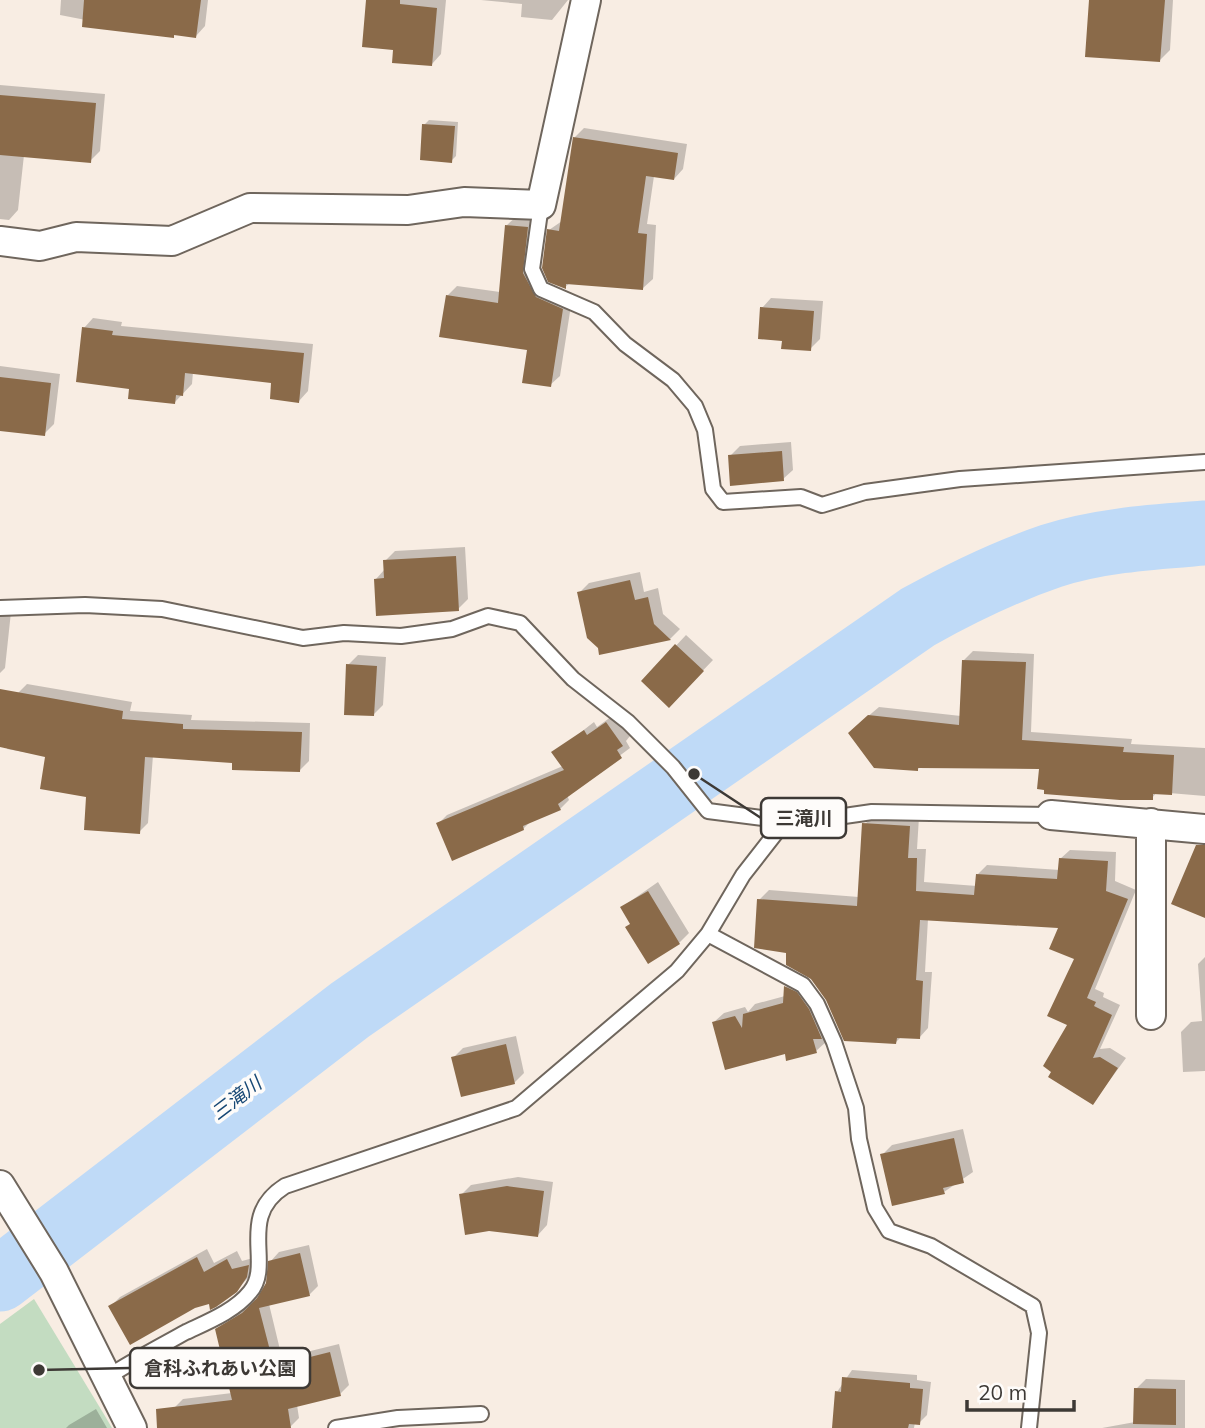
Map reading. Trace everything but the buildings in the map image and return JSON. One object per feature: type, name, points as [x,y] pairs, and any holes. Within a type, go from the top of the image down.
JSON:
[{"type":"street","points":[[0,241],[40,246],[76,237],[172,241],[250,208],[408,209],[464,202],[541,205],[586,0]]},
{"type":"street","points":[[1051,815],[1205,829]]},
{"type":"street","points":[[1151,823],[1152,1014]]},
{"type":"street","points":[[0,1185],[51,1267],[132,1428]]},
{"type":"lane","points":[[541,205],[533,269],[541,289],[594,312],[625,344],[673,380],[688,397],[705,430],[713,489],[723,502],[802,497],[822,505],[865,492],[960,478],[1205,462]]},
{"type":"lane","points":[[0,608],[85,606],[162,609],[303,638],[344,633],[401,636],[452,629],[488,616],[520,623],[573,679],[628,722],[673,767],[708,811],[770,819],[782,825],[872,812],[1051,815]]},
{"type":"lane","points":[[106,1378],[226,1312],[251,1292],[256,1281],[260,1213],[269,1196],[285,1185],[516,1108],[677,971],[708,934],[743,875],[782,825]]},
{"type":"lane","points":[[708,934],[803,985],[817,1004],[856,1108],[859,1139],[875,1208],[889,1231],[931,1245],[1033,1306],[1039,1334],[1029,1428]]},
{"type":"lane","points":[[336,1428],[410,1417],[481,1413]]},
{"type":"green space","points":[[34,1299],[112,1428],[0,1428],[0,1324]]},
{"type":"waterway","name":"三滝川","points":[[0,1279],[350,1010],[918,617],[983,583],[1051,556],[1108,543],[1205,533]]},
{"type":"place","name":"三滝川","points":[[694,774]]},
{"type":"place","name":"倉科ふれあい公園","points":[[39,1370]]}]
